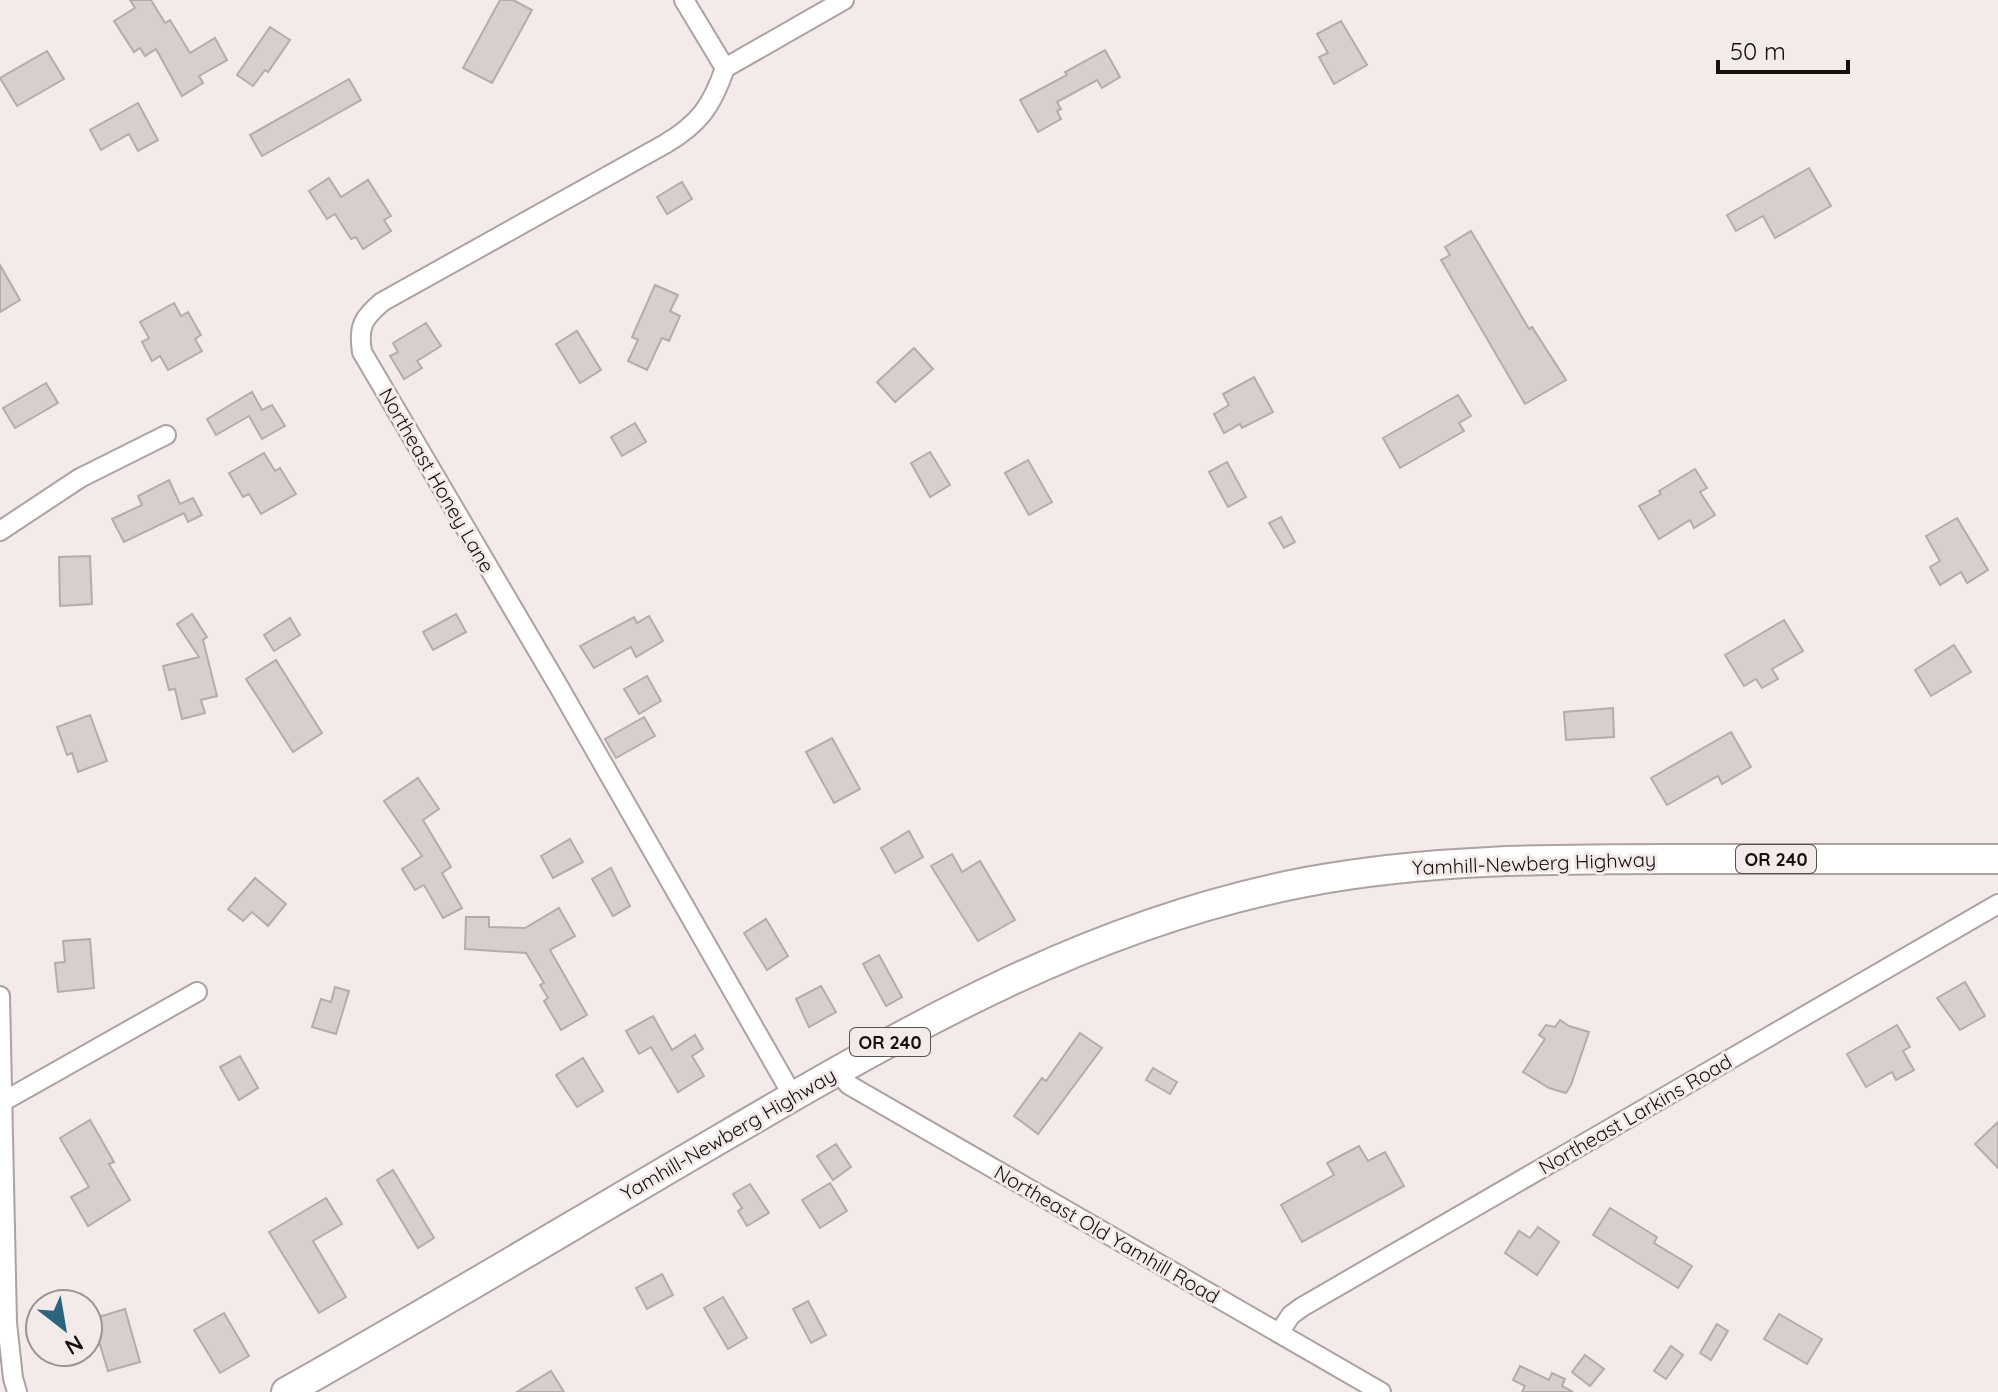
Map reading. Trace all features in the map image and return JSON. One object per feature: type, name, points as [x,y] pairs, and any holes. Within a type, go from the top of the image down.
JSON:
[{"type":"main road","name":"Yamhill-Newberg Highway","points":[[286,1392],[793,1096],[958,1004],[1030,969],[1169,916],[1304,882],[1419,866],[1555,859],[1998,859]]},
{"type":"street","points":[[684,0],[725,68],[844,0]]},
{"type":"street","name":"Northeast Honey Lane","points":[[725,68],[715,96],[702,116],[684,133],[382,302],[366,316],[359,335],[362,352],[559,687],[793,1096]]},
{"type":"street","points":[[0,531],[80,478],[166,435]]},
{"type":"street","name":"Northeast Larkins Road","points":[[1279,1333],[1291,1315],[1302,1307],[1998,904]]},
{"type":"street","points":[[4,1101],[197,992]]},
{"type":"street","points":[[0,996],[7,1323],[17,1392]]},
{"type":"street","name":"Northeast Old Yamhill Road","points":[[837,1071],[849,1085],[1381,1392]]},
{"type":"building","points":[[130,0],[151,0],[165,23],[170,20],[190,53],[215,38],[227,60],[199,76],[203,83],[182,96],[156,49],[145,56],[140,48],[134,52],[114,21],[135,8]]},
{"type":"building","points":[[500,0],[513,0],[532,10],[492,83],[463,68]]},
{"type":"building","points":[[1341,21],[1367,65],[1334,84],[1319,57],[1328,53],[1317,34]]},
{"type":"building","points":[[270,27],[290,40],[268,72],[265,70],[253,86],[237,75]]},
{"type":"building","points":[[1105,50],[1120,77],[1102,88],[1097,80],[1057,102],[1061,119],[1038,132],[1020,100]]},
{"type":"building","points":[[47,51],[64,79],[17,106],[0,78]]},
{"type":"building","points":[[349,79],[361,100],[262,156],[250,135]]},
{"type":"building","points":[[138,103],[158,140],[138,151],[129,134],[101,150],[90,130]]},
{"type":"building","points":[[1809,168],[1831,206],[1775,238],[1763,216],[1736,231],[1727,215]]},
{"type":"building","points":[[329,178],[341,197],[368,180],[391,216],[384,220],[391,231],[363,249],[356,237],[351,239],[335,214],[327,219],[309,191]]},
{"type":"building","points":[[682,182],[692,199],[667,214],[657,197]]},
{"type":"building","points":[[1471,231],[1529,329],[1532,327],[1566,380],[1525,404],[1441,260],[1450,255],[1445,247]]},
{"type":"building","points":[[0,265],[20,300],[0,312]]},
{"type":"building","points":[[655,285],[678,295],[670,311],[680,316],[669,341],[662,338],[647,370],[628,361],[638,340],[632,337]]},
{"type":"building","points":[[174,303],[181,316],[188,312],[201,335],[195,339],[202,351],[168,370],[160,356],[152,361],[142,342],[149,338],[140,322]]},
{"type":"building","points":[[426,323],[441,346],[417,361],[422,368],[404,379],[390,356],[398,352],[393,343]]},
{"type":"building","points":[[577,331],[601,370],[580,383],[556,344]]},
{"type":"building","points":[[914,348],[933,369],[895,402],[877,382]]},
{"type":"building","points":[[1254,377],[1273,412],[1242,428],[1240,424],[1224,433],[1214,414],[1229,405],[1223,394]]},
{"type":"building","points":[[46,383],[58,403],[15,428],[3,408]]},
{"type":"building","points":[[252,392],[262,410],[272,405],[285,426],[262,439],[249,416],[216,435],[207,419]]},
{"type":"building","points":[[1458,395],[1471,416],[1459,423],[1464,431],[1400,468],[1383,438]]},
{"type":"building","points":[[635,423],[646,442],[622,456],[611,437]]},
{"type":"building","points":[[930,452],[950,485],[930,497],[911,463]]},
{"type":"building","points":[[264,453],[275,471],[280,468],[296,494],[261,514],[249,494],[243,497],[229,473]]},
{"type":"building","points":[[1028,460],[1052,502],[1029,515],[1005,473]]},
{"type":"building","points":[[1227,462],[1246,497],[1228,507],[1209,472]]},
{"type":"building","points":[[1695,469],[1707,488],[1700,492],[1715,515],[1694,528],[1690,520],[1659,539],[1639,506]]},
{"type":"building","points":[[169,480],[180,504],[193,498],[202,515],[188,522],[184,513],[124,542],[112,519],[142,505],[138,496]]},
{"type":"building","points":[[1281,517],[1295,542],[1284,548],[1269,523]]},
{"type":"building","points":[[1957,518],[1988,570],[1967,583],[1961,572],[1940,585],[1930,567],[1940,561],[1926,536]]},
{"type":"building","points":[[90,556],[92,604],[60,606],[59,557]]},
{"type":"building","points":[[192,614],[207,637],[203,640],[217,696],[201,700],[205,713],[182,719],[175,689],[169,690],[163,666],[199,657],[177,624]]},
{"type":"building","points":[[456,614],[466,632],[433,650],[423,632]]},
{"type":"building","points":[[649,616],[663,641],[636,657],[631,647],[594,668],[580,646],[634,617],[637,623]]},
{"type":"building","points":[[290,618],[300,635],[274,651],[264,635]]},
{"type":"building","points":[[1784,620],[1803,651],[1772,669],[1778,679],[1762,688],[1756,679],[1744,686],[1725,655]]},
{"type":"building","points":[[1954,645],[1971,672],[1931,696],[1915,670]]},
{"type":"building","points":[[276,660],[322,733],[293,752],[246,679]]},
{"type":"building","points":[[647,676],[661,701],[639,714],[624,689]]},
{"type":"building","points":[[1613,708],[1614,737],[1566,740],[1564,712]]},
{"type":"building","points":[[90,715],[107,761],[78,772],[72,753],[67,755],[57,727]]},
{"type":"building","points":[[644,717],[655,736],[616,758],[605,739]]},
{"type":"building","points":[[1731,732],[1751,767],[1722,784],[1718,776],[1667,805],[1651,778]]},
{"type":"building","points":[[832,738],[860,789],[834,803],[806,752]]},
{"type":"building","points":[[418,778],[439,809],[423,820],[451,867],[442,873],[462,908],[443,918],[424,885],[415,890],[402,869],[422,856],[384,801]]},
{"type":"building","points":[[909,831],[923,857],[895,873],[881,848]]},
{"type":"building","points":[[570,839],[583,862],[553,878],[541,856]]},
{"type":"building","points":[[952,854],[962,872],[980,861],[1015,920],[978,941],[931,866]]},
{"type":"building","points":[[611,868],[630,906],[613,916],[592,879]]},
{"type":"building","points":[[255,878],[286,904],[268,926],[252,912],[243,921],[228,909]]},
{"type":"building","points":[[559,908],[575,936],[550,950],[587,1015],[561,1030],[544,1001],[548,998],[540,985],[544,983],[526,953],[465,949],[466,917],[489,917],[489,927],[525,928]]},
{"type":"building","points":[[766,919],[788,956],[767,970],[744,933]]},
{"type":"building","points":[[90,939],[94,988],[58,992],[55,963],[65,962],[63,941]]},
{"type":"building","points":[[879,955],[902,997],[886,1006],[863,964]]},
{"type":"building","points":[[1965,982],[1985,1016],[1960,1030],[1937,998]]},
{"type":"building","points":[[821,986],[836,1012],[809,1027],[796,999]]},
{"type":"building","points":[[335,987],[349,991],[336,1034],[312,1027],[321,999],[331,1002]]},
{"type":"building","points":[[653,1016],[672,1050],[695,1035],[703,1049],[692,1056],[704,1076],[678,1092],[651,1047],[639,1054],[626,1031]]},
{"type":"building","points":[[1560,1020],[1589,1032],[1566,1093],[1549,1088],[1523,1072],[1545,1039],[1539,1035],[1546,1025],[1555,1027]]},
{"type":"building","points":[[1897,1025],[1910,1047],[1903,1051],[1914,1070],[1896,1080],[1892,1072],[1866,1087],[1847,1054]]},
{"type":"building","points":[[1080,1033],[1102,1048],[1038,1134],[1014,1116],[1042,1078],[1046,1081]]},
{"type":"building","points":[[240,1056],[258,1088],[239,1100],[220,1067]]},
{"type":"building","points":[[583,1058],[603,1091],[577,1107],[556,1075]]},
{"type":"building","points":[[1153,1068],[1177,1082],[1170,1094],[1146,1080]]},
{"type":"building","points":[[90,1120],[114,1162],[109,1164],[130,1200],[88,1226],[71,1197],[89,1187],[60,1138]]},
{"type":"building","points":[[1998,1122],[1998,1168],[1975,1144]]},
{"type":"building","points":[[836,1144],[851,1167],[833,1180],[817,1156]]},
{"type":"building","points":[[1359,1146],[1368,1161],[1385,1152],[1404,1186],[1302,1242],[1281,1205],[1334,1175],[1327,1163]]},
{"type":"building","points":[[393,1170],[434,1238],[418,1248],[377,1180]]},
{"type":"building","points":[[830,1183],[847,1211],[820,1228],[802,1200]]},
{"type":"building","points":[[750,1184],[769,1213],[747,1226],[738,1211],[742,1208],[733,1194]]},
{"type":"building","points":[[326,1198],[342,1224],[313,1241],[346,1297],[319,1313],[269,1232]]},
{"type":"building","points":[[1610,1208],[1657,1237],[1654,1243],[1692,1266],[1678,1288],[1593,1235]]},
{"type":"building","points":[[1538,1227],[1559,1242],[1537,1275],[1505,1253],[1519,1231],[1530,1238]]},
{"type":"building","points":[[662,1274],[673,1295],[647,1309],[636,1288]]},
{"type":"building","points":[[723,1297],[747,1338],[728,1349],[704,1308]]},
{"type":"building","points":[[808,1301],[826,1335],[811,1343],[793,1309]]},
{"type":"building","points":[[125,1309],[140,1362],[108,1371],[104,1358],[104,1315]]},
{"type":"building","points":[[224,1313],[249,1356],[220,1373],[194,1330]]},
{"type":"building","points":[[1779,1314],[1822,1339],[1807,1364],[1764,1339]]},
{"type":"building","points":[[1717,1324],[1728,1331],[1711,1360],[1700,1353]]},
{"type":"building","points":[[1671,1346],[1683,1355],[1666,1379],[1654,1371]]},
{"type":"building","points":[[1585,1355],[1604,1369],[1590,1386],[1572,1372]]},
{"type":"building","points":[[1520,1366],[1549,1380],[1552,1373],[1565,1379],[1562,1386],[1573,1392],[1522,1392],[1525,1386],[1513,1380]]},
{"type":"building","points":[[551,1371],[564,1392],[517,1392]]}]
